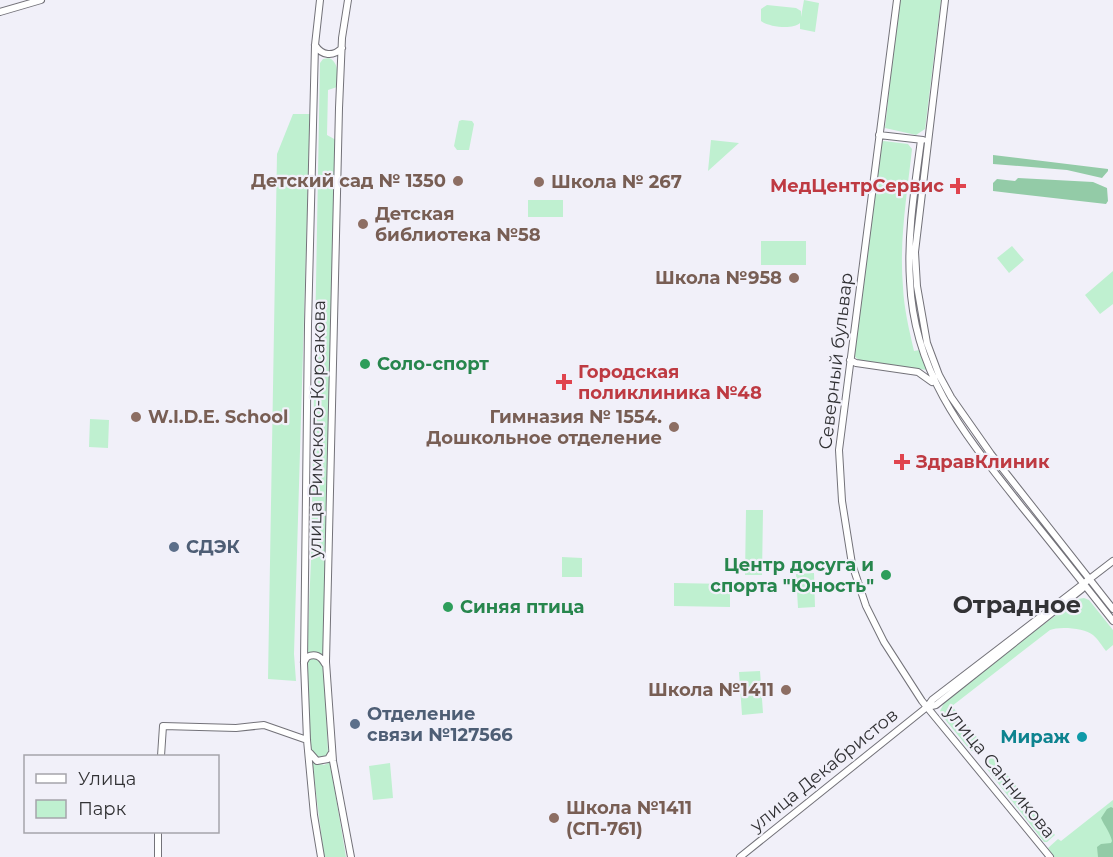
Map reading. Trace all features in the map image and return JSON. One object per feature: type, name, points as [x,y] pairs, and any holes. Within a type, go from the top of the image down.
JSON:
[{"type":"main road","points":[[0,12],[41,0]]},
{"type":"main road","name":"улица Римского-Корсакова","points":[[320,0],[315,45],[308,325],[304,663],[307,740],[314,815],[321,857]]},
{"type":"main road","name":"улица Римского-Корсакова","points":[[346,0],[342,48],[326,667],[332,752],[351,857]]},
{"type":"main road","name":"Северный бульвар","points":[[897,0],[839,450],[842,501],[852,564],[866,606],[905,678],[927,707]]},
{"type":"main road","points":[[945,0],[910,248],[910,282],[914,315],[926,362],[935,384],[973,444],[1087,582],[1113,609]]},
{"type":"main road","points":[[315,45],[322,53],[328,55],[342,48]]},
{"type":"main road","points":[[879,135],[924,140]]},
{"type":"main road","points":[[924,140],[915,252],[921,315],[931,355],[951,398],[964,418],[1087,582],[1113,621]]},
{"type":"main road","points":[[850,360],[856,363],[918,372],[935,384]]},
{"type":"main road","name":"улица Декабристов","points":[[740,857],[927,707],[932,700],[1113,561]]},
{"type":"main road","points":[[304,663],[307,657],[316,655],[322,659],[326,667]]},
{"type":"main road","name":"улица Санникова","points":[[927,707],[1050,857]]},
{"type":"main road","points":[[161,755],[163,726],[236,728],[264,725],[307,740]]},
{"type":"main road","points":[[308,750],[313,758],[321,761],[328,759],[332,752]]},
{"type":"main road","points":[[158,833],[158,857]]},
{"type":"green space","points":[[804,0],[819,3],[815,32],[800,29],[800,23],[781,27],[761,21],[761,9],[767,5],[796,8],[801,11],[801,17]]},
{"type":"green space","points":[[899,0],[941,0],[925,129],[916,135],[885,128]]},
{"type":"green space","points":[[329,58],[336,66],[337,87],[328,90],[327,135],[336,140],[324,661],[328,753],[324,758],[318,758],[310,751],[307,653],[311,560],[320,63],[323,59]]},
{"type":"green space","points":[[293,114],[310,114],[294,654],[296,681],[268,679],[277,154]]},
{"type":"green space","points":[[459,121],[472,121],[474,124],[469,150],[457,150],[454,146]]},
{"type":"green space","points":[[711,140],[739,143],[708,171]]},
{"type":"green space","points":[[881,142],[908,144],[912,149],[903,235],[903,287],[914,351],[920,350],[927,370],[860,361],[854,356]]},
{"type":"green space","points":[[993,155],[1108,169],[1108,171],[1102,178],[1067,170],[993,164]]},
{"type":"green space","points":[[1018,178],[1093,182],[1107,188],[1108,201],[1106,204],[993,191],[993,183],[997,179],[1015,181]]},
{"type":"green space","points":[[528,200],[563,200],[563,217],[528,217]]},
{"type":"green space","points":[[761,241],[806,241],[806,265],[761,265]]},
{"type":"green space","points":[[1012,246],[1024,260],[1009,273],[997,258]]},
{"type":"green space","points":[[1113,271],[1113,304],[1100,314],[1085,295]]},
{"type":"green space","points":[[90,419],[109,420],[108,448],[89,447]]},
{"type":"green space","points":[[746,510],[763,510],[762,575],[745,575]]},
{"type":"green space","points":[[562,557],[582,558],[582,577],[562,577]]},
{"type":"green space","points":[[814,573],[815,607],[798,608],[796,574]]},
{"type":"green space","points":[[674,583],[730,584],[730,607],[674,606]]},
{"type":"green space","points":[[1078,599],[1089,600],[1113,630],[1113,645],[1106,651],[1095,637],[1078,629],[1050,630],[952,706],[984,746],[971,751],[943,717],[940,711],[944,703],[1024,639]]},
{"type":"green space","points":[[760,671],[763,713],[742,715],[739,672]]},
{"type":"green space","points":[[991,754],[1055,835],[1047,842],[1044,842],[984,765],[985,759]]},
{"type":"green space","points":[[312,761],[324,765],[330,762],[346,857],[324,857]]},
{"type":"green space","points":[[390,763],[393,798],[373,800],[369,766]]},
{"type":"green space","points":[[1113,800],[1113,857],[1054,857],[1048,848],[1058,839],[1061,841]]},
{"type":"green space","points":[[1111,807],[1113,808],[1113,857],[1098,857],[1097,847],[1112,841],[1101,818]]},
{"type":"place","name":"Детский сад № 1350","points":[[458,181]]},
{"type":"place","name":"Школа № 267","points":[[539,182]]},
{"type":"place","name":"МедЦентрСервис","points":[[958,186]]},
{"type":"place","name":"Детская библиотека №58","points":[[363,224]]},
{"type":"place","name":"Школа №958","points":[[794,278]]},
{"type":"place","name":"Соло-спорт","points":[[365,364]]},
{"type":"place","name":"Городская поликлиника №48","points":[[564,382]]},
{"type":"place","name":"W.I.D.E. School","points":[[136,417]]},
{"type":"place","name":"Гимназия № 1554. Дошкольное отделение","points":[[674,427]]},
{"type":"place","name":"ЗдравКлиник","points":[[902,462]]},
{"type":"place","name":"СДЭК","points":[[174,547]]},
{"type":"place","name":"Центр досуга и спорта \"Юность\"","points":[[886,575]]},
{"type":"place","name":"Синяя птица","points":[[448,607]]},
{"type":"place","name":"Школа №1411","points":[[786,690]]},
{"type":"place","name":"Отделение связи №127566","points":[[355,724]]},
{"type":"place","name":"Мираж","points":[[1082,737]]},
{"type":"place","name":"Школа №1411 (СП-761)","points":[[554,818]]},
{"type":"district","name":"Отрадное","points":[[1017,604]]}]
